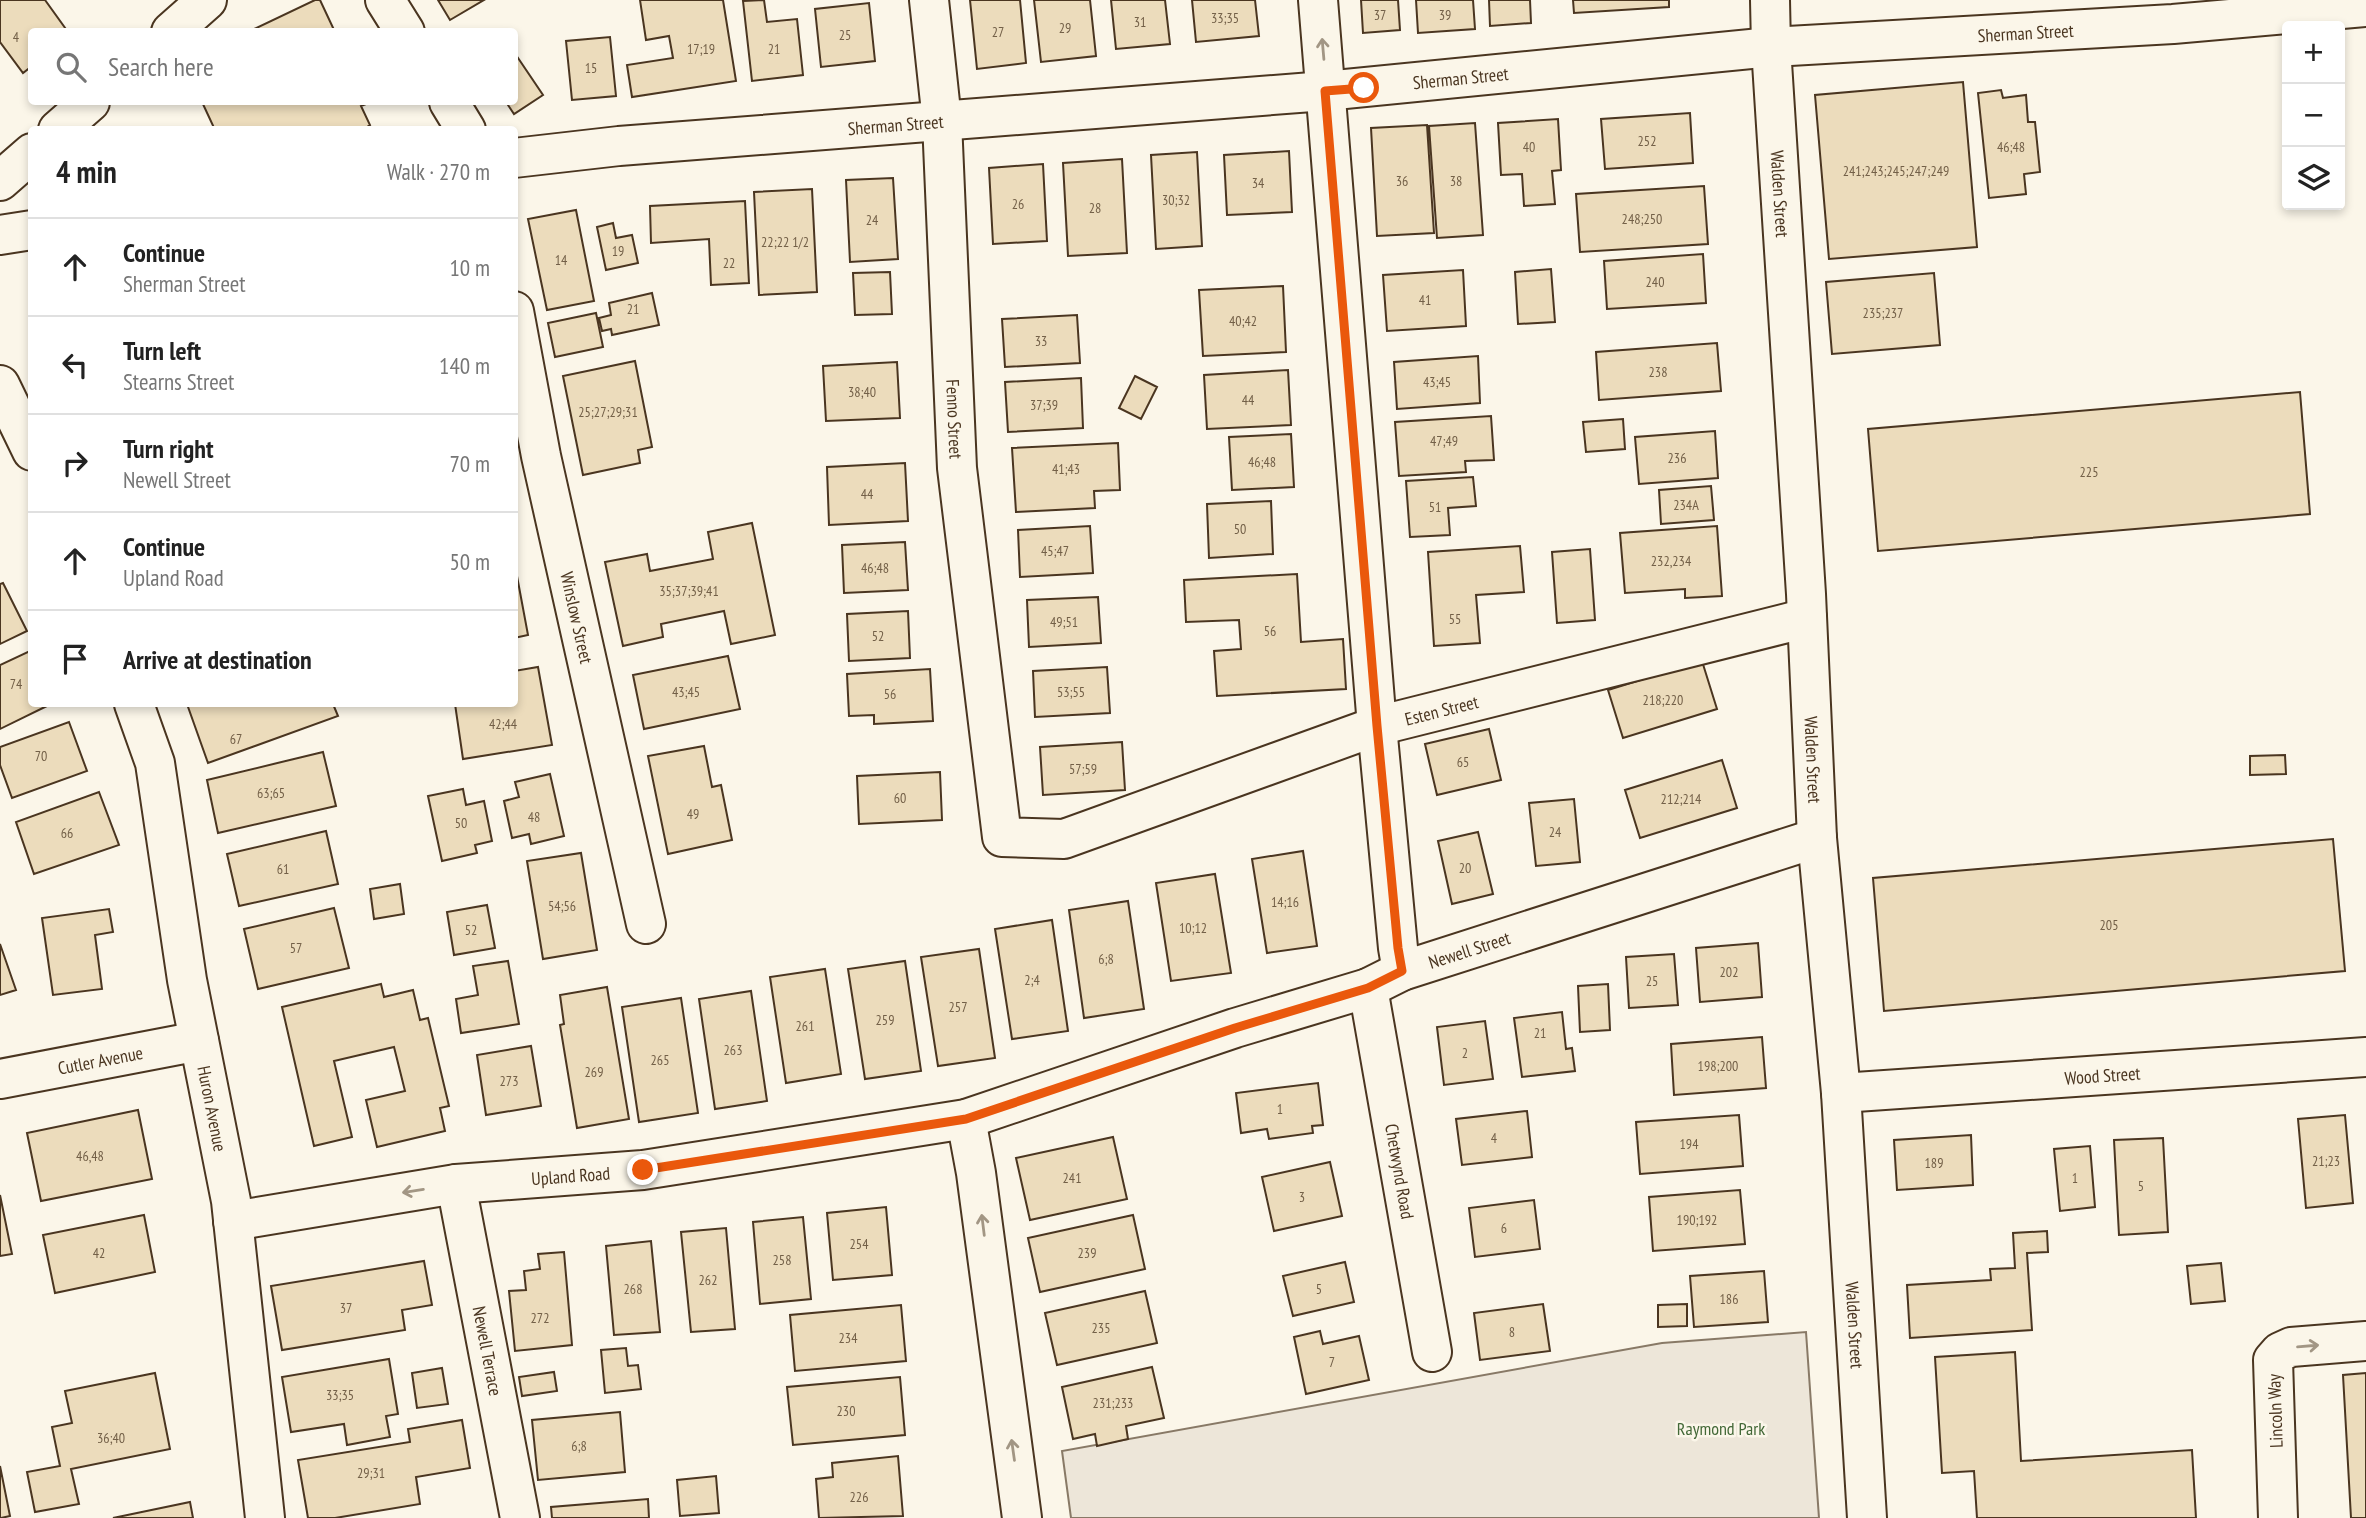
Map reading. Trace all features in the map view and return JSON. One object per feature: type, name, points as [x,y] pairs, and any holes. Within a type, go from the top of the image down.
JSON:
[{"type":"street","points":[[175,28],[207,0]]},
{"type":"street","points":[[385,0],[402,28]]},
{"type":"street","name":"Fenno Street","points":[[929,0],[942,121],[957,468],[1002,837]]},
{"type":"street","points":[[1318,0],[1377,726],[1402,971]]},
{"type":"street","name":"Walden Street","points":[[1770,0],[1807,618],[1817,838],[1841,1093],[1867,1518]]},
{"type":"street","name":"Sherman Street","points":[[518,158],[619,146],[1325,91],[1771,47],[2173,24],[2366,7]]},
{"type":"street","points":[[63,126],[87,105]]},
{"type":"street","points":[[451,105],[464,126]]},
{"type":"street","points":[[0,181],[28,156]]},
{"type":"street","points":[[0,235],[28,231]]},
{"type":"street","name":"Winslow Street","points":[[518,332],[541,456],[646,924]]},
{"type":"street","points":[[0,385],[28,443]]},
{"type":"street","name":"Esten Street","points":[[1002,837],[1064,839],[1377,726],[1807,618]]},
{"type":"street","name":"Huron Avenue","points":[[135,707],[155,763],[187,980],[233,1221],[265,1518]]},
{"type":"street","name":"Newell Street","points":[[966,1119],[1235,1028],[1368,988],[1402,971],[1817,838]]},
{"type":"street","name":"Chetwynd Road","points":[[1368,988],[1432,1352]]},
{"type":"street","name":"Cutler Avenue","points":[[0,1079],[199,1041]]},
{"type":"street","name":"Wood Street","points":[[1841,1093],[2366,1057]]},
{"type":"street","points":[[966,1119],[976,1173],[1022,1518]]},
{"type":"street","name":"Upland Road","points":[[233,1221],[456,1184],[643,1170],[966,1119]]},
{"type":"street","name":"Newell Terrace","points":[[456,1184],[520,1518]]},
{"type":"street","name":"Lincoln Way","points":[[2278,1518],[2273,1360],[2280,1352],[2291,1347],[2366,1341]]},
{"type":"green space","name":"Raymond Park","points":[[1806,1332],[1819,1518],[1071,1518],[1062,1451],[1662,1343]]},
{"type":"building","points":[[0,0],[45,0],[65,28],[28,28],[28,69],[23,73],[0,42]]},
{"type":"building","points":[[320,0],[333,28],[256,28]]},
{"type":"building","points":[[438,0],[484,0],[450,20]]},
{"type":"building","points":[[640,0],[723,0],[736,81],[632,97],[627,65],[673,58],[669,36],[646,40]]},
{"type":"building","points":[[764,0],[767,22],[797,19],[803,75],[752,81],[743,1]]},
{"type":"building","points":[[970,0],[1020,0],[1026,63],[977,69]]},
{"type":"building","points":[[1034,0],[1090,0],[1096,56],[1041,62]]},
{"type":"building","points":[[1111,0],[1165,0],[1170,44],[1116,49]]},
{"type":"building","points":[[1192,0],[1255,0],[1259,36],[1196,42]]},
{"type":"building","points":[[1361,0],[1398,0],[1400,30],[1363,33]]},
{"type":"building","points":[[1416,0],[1473,0],[1475,29],[1418,33]]},
{"type":"building","points":[[1489,0],[1530,0],[1531,23],[1490,26]]},
{"type":"building","points":[[1573,0],[1669,0],[1669,7],[1574,13]]},
{"type":"building","points":[[869,3],[875,61],[821,67],[815,9]]},
{"type":"building","points":[[610,37],[616,96],[572,100],[566,41]]},
{"type":"building","points":[[518,58],[543,95],[514,114],[508,105],[518,105]]},
{"type":"building","points":[[1963,82],[1977,247],[1829,259],[1815,95]]},
{"type":"building","points":[[2001,90],[2003,98],[2026,95],[2028,122],[2035,122],[2040,172],[2024,174],[2026,194],[1989,198],[1978,93]]},
{"type":"building","points":[[203,105],[364,105],[361,106],[370,125],[368,126],[213,126]]},
{"type":"building","points":[[1690,113],[1693,163],[1605,169],[1601,119]]},
{"type":"building","points":[[1558,119],[1561,170],[1552,171],[1555,204],[1524,206],[1522,174],[1501,175],[1498,123]]},
{"type":"building","points":[[1475,123],[1483,235],[1437,238],[1429,126]]},
{"type":"building","points":[[1427,125],[1434,233],[1377,236],[1371,128]]},
{"type":"building","points":[[1289,151],[1292,212],[1227,215],[1224,155]]},
{"type":"building","points":[[1197,152],[1202,246],[1156,249],[1151,155]]},
{"type":"building","points":[[1122,159],[1127,253],[1068,256],[1063,163]]},
{"type":"building","points":[[1043,164],[1047,241],[993,244],[989,168]]},
{"type":"building","points":[[893,178],[898,259],[850,262],[846,180]]},
{"type":"building","points":[[1704,186],[1708,244],[1580,252],[1576,194]]},
{"type":"building","points":[[812,189],[817,292],[759,295],[754,192]]},
{"type":"building","points":[[745,201],[749,283],[711,285],[709,239],[651,243],[650,206]]},
{"type":"building","points":[[576,210],[594,301],[547,310],[528,219]]},
{"type":"building","points":[[613,223],[616,238],[632,235],[638,263],[606,270],[597,227]]},
{"type":"building","points":[[1703,254],[1706,303],[1607,309],[1604,261]]},
{"type":"building","points":[[1551,269],[1555,322],[1518,324],[1515,272]]},
{"type":"building","points":[[1463,270],[1466,326],[1387,331],[1383,275]]},
{"type":"building","points":[[890,272],[892,314],[855,315],[853,273]]},
{"type":"building","points":[[1934,273],[1940,345],[1832,354],[1826,282]]},
{"type":"building","points":[[1283,286],[1286,352],[1203,356],[1199,290]]},
{"type":"building","points":[[652,293],[659,325],[612,335],[611,329],[602,331],[599,318],[611,315],[609,303]]},
{"type":"building","points":[[596,313],[603,347],[555,357],[548,323]]},
{"type":"building","points":[[1077,315],[1080,363],[1005,367],[1002,319]]},
{"type":"building","points":[[1717,343],[1721,391],[1599,400],[1596,352]]},
{"type":"building","points":[[1478,356],[1480,403],[1397,409],[1394,362]]},
{"type":"building","points":[[635,361],[652,447],[638,450],[640,463],[583,475],[563,376]]},
{"type":"building","points":[[897,362],[900,418],[826,421],[823,366]]},
{"type":"building","points":[[1288,370],[1291,425],[1207,429],[1204,375]]},
{"type":"building","points":[[1135,376],[1157,387],[1141,419],[1119,408]]},
{"type":"building","points":[[1081,378],[1083,428],[1008,432],[1005,382]]},
{"type":"building","points":[[2300,392],[2310,514],[1878,551],[1868,429]]},
{"type":"building","points":[[1491,416],[1494,460],[1465,461],[1466,472],[1399,476],[1395,422]]},
{"type":"building","points":[[1623,419],[1625,449],[1586,452],[1583,422]]},
{"type":"building","points":[[1715,431],[1718,478],[1639,484],[1635,437]]},
{"type":"building","points":[[1291,434],[1294,487],[1232,490],[1229,437]]},
{"type":"building","points":[[1118,443],[1120,490],[1094,491],[1095,508],[1016,512],[1012,448]]},
{"type":"building","points":[[905,463],[908,521],[829,525],[827,467]]},
{"type":"building","points":[[1473,477],[1476,506],[1448,508],[1450,535],[1410,537],[1406,481]]},
{"type":"building","points":[[1711,486],[1714,520],[1661,524],[1659,490]]},
{"type":"building","points":[[1271,501],[1273,554],[1209,558],[1207,504]]},
{"type":"building","points":[[752,523],[775,635],[731,644],[724,611],[661,624],[663,637],[623,646],[605,562],[647,554],[650,571],[713,559],[708,532]]},
{"type":"building","points":[[1090,526],[1093,573],[1020,577],[1018,530]]},
{"type":"building","points":[[1717,526],[1722,596],[1685,598],[1685,589],[1625,593],[1620,533]]},
{"type":"building","points":[[905,542],[908,590],[844,593],[842,545]]},
{"type":"building","points":[[1520,546],[1524,592],[1476,595],[1480,643],[1434,646],[1428,552]]},
{"type":"building","points":[[1590,549],[1595,620],[1557,623],[1552,552]]},
{"type":"building","points":[[1297,574],[1301,642],[1343,639],[1346,689],[1217,696],[1214,651],[1241,649],[1239,620],[1186,622],[1184,580]]},
{"type":"building","points":[[518,581],[528,635],[518,637]]},
{"type":"building","points":[[3,583],[27,631],[0,644],[0,584]]},
{"type":"building","points":[[1098,597],[1101,643],[1029,647],[1027,600]]},
{"type":"building","points":[[908,611],[910,658],[849,661],[847,614]]},
{"type":"building","points":[[28,652],[28,707],[45,707],[0,729],[0,665]]},
{"type":"building","points":[[728,656],[740,709],[644,729],[633,675]]},
{"type":"building","points":[[1702,661],[1717,709],[1623,738],[1608,690]]},
{"type":"building","points":[[538,667],[552,745],[463,759],[455,707],[518,707],[518,670]]},
{"type":"building","points":[[1107,667],[1110,713],[1035,717],[1033,671]]},
{"type":"building","points":[[930,669],[933,721],[874,724],[874,715],[849,716],[847,674]]},
{"type":"building","points":[[188,707],[334,707],[338,716],[208,763]]},
{"type":"building","points":[[69,722],[87,771],[12,798],[0,765],[0,747]]},
{"type":"building","points":[[1489,729],[1501,780],[1437,795],[1425,744]]},
{"type":"building","points":[[1122,742],[1125,790],[1043,795],[1040,747]]},
{"type":"building","points":[[704,746],[712,787],[721,785],[732,840],[668,854],[648,756]]},
{"type":"building","points":[[323,752],[336,806],[218,833],[207,780]]},
{"type":"building","points":[[2285,755],[2286,774],[2250,775],[2250,756]]},
{"type":"building","points":[[1722,760],[1737,808],[1640,838],[1625,790]]},
{"type":"building","points":[[940,772],[942,820],[859,824],[857,776]]},
{"type":"building","points":[[550,774],[564,836],[531,844],[529,834],[512,838],[504,801],[519,797],[515,782]]},
{"type":"building","points":[[463,789],[466,805],[484,801],[492,841],[475,845],[477,853],[442,861],[428,796]]},
{"type":"building","points":[[99,792],[119,845],[34,874],[16,822]]},
{"type":"building","points":[[1574,799],[1580,862],[1536,866],[1529,803]]},
{"type":"building","points":[[326,831],[338,884],[239,906],[227,854]]},
{"type":"building","points":[[1478,832],[1493,894],[1452,904],[1438,841]]},
{"type":"building","points":[[2333,839],[2345,971],[1884,1011],[1873,878]]},
{"type":"building","points":[[1303,851],[1317,946],[1267,953],[1252,859]]},
{"type":"building","points":[[581,853],[597,950],[543,959],[527,861]]},
{"type":"building","points":[[1215,874],[1231,973],[1171,981],[1156,883]]},
{"type":"building","points":[[400,884],[404,914],[374,919],[370,889]]},
{"type":"building","points":[[1128,901],[1144,1009],[1084,1018],[1069,910]]},
{"type":"building","points":[[487,905],[495,948],[454,955],[447,912]]},
{"type":"building","points":[[334,908],[349,968],[258,989],[244,929]]},
{"type":"building","points":[[109,909],[113,932],[95,935],[102,989],[53,995],[42,918]]},
{"type":"building","points":[[1052,920],[1068,1031],[1012,1039],[995,929]]},
{"type":"building","points":[[1758,943],[1762,997],[1700,1002],[1696,948]]},
{"type":"building","points":[[0,944],[16,990],[0,995]]},
{"type":"building","points":[[979,949],[995,1058],[938,1066],[921,957]]},
{"type":"building","points":[[1674,954],[1678,1005],[1629,1008],[1626,957]]},
{"type":"building","points":[[508,961],[519,1024],[461,1033],[456,999],[478,995],[473,966]]},
{"type":"building","points":[[905,961],[921,1071],[865,1079],[848,969]]},
{"type":"building","points":[[825,969],[841,1074],[786,1083],[770,977]]},
{"type":"building","points":[[381,984],[384,997],[413,990],[420,1020],[428,1018],[449,1106],[440,1108],[445,1131],[377,1147],[366,1100],[405,1091],[394,1047],[334,1061],[352,1137],[314,1146],[282,1007]]},
{"type":"building","points":[[1608,984],[1610,1030],[1580,1032],[1578,986]]},
{"type":"building","points":[[607,987],[629,1119],[577,1128],[560,1025],[564,1024],[560,995]]},
{"type":"building","points":[[751,991],[767,1101],[715,1109],[699,999]]},
{"type":"building","points":[[681,998],[698,1113],[639,1122],[622,1007]]},
{"type":"building","points":[[1562,1012],[1566,1049],[1572,1048],[1575,1071],[1522,1077],[1514,1018]]},
{"type":"building","points":[[1485,1021],[1493,1079],[1444,1085],[1437,1027]]},
{"type":"building","points":[[1762,1037],[1766,1088],[1674,1095],[1671,1044]]},
{"type":"building","points":[[531,1046],[541,1106],[486,1115],[477,1055]]},
{"type":"building","points":[[1318,1083],[1323,1125],[1312,1126],[1313,1133],[1269,1139],[1267,1129],[1241,1133],[1236,1093]]},
{"type":"building","points":[[138,1110],[152,1179],[41,1201],[27,1133]]},
{"type":"building","points":[[1527,1111],[1532,1157],[1462,1165],[1456,1119]]},
{"type":"building","points":[[1739,1115],[1743,1166],[1640,1174],[1636,1122]]},
{"type":"building","points":[[2345,1115],[2353,1203],[2306,1208],[2298,1119]]},
{"type":"building","points":[[1971,1135],[1973,1185],[1897,1190],[1894,1140]]},
{"type":"building","points":[[1113,1137],[1127,1199],[1030,1220],[1016,1158]]},
{"type":"building","points":[[2163,1138],[2168,1232],[2119,1235],[2114,1140]]},
{"type":"building","points":[[2090,1146],[2095,1207],[2060,1211],[2054,1149]]},
{"type":"building","points":[[1330,1162],[1342,1216],[1274,1231],[1262,1177]]},
{"type":"building","points":[[1740,1190],[1745,1244],[1653,1251],[1649,1197]]},
{"type":"building","points":[[0,1195],[12,1254],[0,1256]]},
{"type":"building","points":[[1534,1200],[1540,1249],[1475,1257],[1469,1208]]},
{"type":"building","points":[[886,1207],[892,1275],[833,1280],[827,1213]]},
{"type":"building","points":[[144,1215],[155,1272],[55,1293],[43,1235]]},
{"type":"building","points":[[1133,1215],[1145,1269],[1040,1292],[1028,1238]]},
{"type":"building","points":[[803,1217],[811,1299],[760,1304],[753,1222]]},
{"type":"building","points":[[726,1228],[735,1329],[691,1332],[681,1232]]},
{"type":"building","points":[[2047,1231],[2048,1252],[2027,1253],[2032,1330],[1910,1338],[1907,1285],[1991,1280],[1990,1269],[2015,1268],[2013,1233]]},
{"type":"building","points":[[651,1241],[660,1332],[614,1335],[606,1246]]},
{"type":"building","points":[[564,1252],[572,1345],[515,1351],[509,1291],[526,1290],[524,1271],[540,1269],[538,1254]]},
{"type":"building","points":[[424,1261],[432,1305],[402,1310],[405,1330],[282,1350],[271,1286]]},
{"type":"building","points":[[1345,1262],[1354,1302],[1293,1316],[1283,1276]]},
{"type":"building","points":[[2221,1263],[2225,1301],[2191,1304],[2187,1266]]},
{"type":"building","points":[[1764,1271],[1768,1322],[1694,1327],[1690,1276]]},
{"type":"building","points":[[1145,1291],[1157,1343],[1057,1365],[1045,1313]]},
{"type":"building","points":[[1543,1304],[1550,1351],[1480,1360],[1474,1313]]},
{"type":"building","points":[[1687,1304],[1687,1326],[1658,1327],[1658,1305]]},
{"type":"building","points":[[901,1305],[906,1361],[795,1371],[790,1315]]},
{"type":"building","points":[[1320,1331],[1323,1344],[1359,1336],[1369,1380],[1306,1394],[1294,1337]]},
{"type":"building","points":[[626,1348],[628,1366],[638,1365],[641,1389],[605,1393],[601,1350]]},
{"type":"building","points":[[2015,1352],[2021,1461],[2192,1450],[2196,1518],[1977,1518],[1974,1471],[1942,1473],[1935,1357]]},
{"type":"building","points":[[389,1359],[398,1414],[386,1416],[390,1437],[347,1445],[344,1424],[291,1432],[282,1377]]},
{"type":"building","points":[[1152,1367],[1164,1418],[1126,1426],[1128,1439],[1097,1446],[1095,1434],[1073,1439],[1062,1387]]},
{"type":"building","points":[[442,1368],[448,1404],[417,1408],[412,1373]]},
{"type":"building","points":[[554,1372],[557,1391],[522,1396],[519,1377]]},
{"type":"building","points":[[155,1373],[170,1449],[71,1469],[79,1504],[35,1512],[27,1472],[60,1466],[52,1427],[72,1423],[65,1391]]},
{"type":"building","points":[[2366,1373],[2366,1518],[2351,1518],[2343,1375]]},
{"type":"building","points":[[900,1377],[905,1435],[793,1445],[787,1387]]},
{"type":"building","points":[[620,1412],[625,1472],[538,1480],[532,1420]]},
{"type":"building","points":[[462,1420],[470,1468],[416,1477],[420,1504],[335,1518],[308,1518],[298,1460],[410,1442],[408,1429]]},
{"type":"building","points":[[898,1456],[903,1516],[819,1518],[816,1479],[833,1477],[832,1463]]},
{"type":"building","points":[[0,1466],[10,1516],[1,1518],[0,1518]]},
{"type":"building","points":[[716,1476],[719,1513],[680,1516],[677,1480]]},
{"type":"building","points":[[648,1499],[649,1518],[552,1518],[551,1507]]},
{"type":"building","points":[[190,1502],[193,1518],[113,1518]]},
{"type":"route","points":[[643,1170],[966,1119],[1235,1028],[1368,988],[1402,971],[1377,726],[1325,91],[1364,88]]}]
